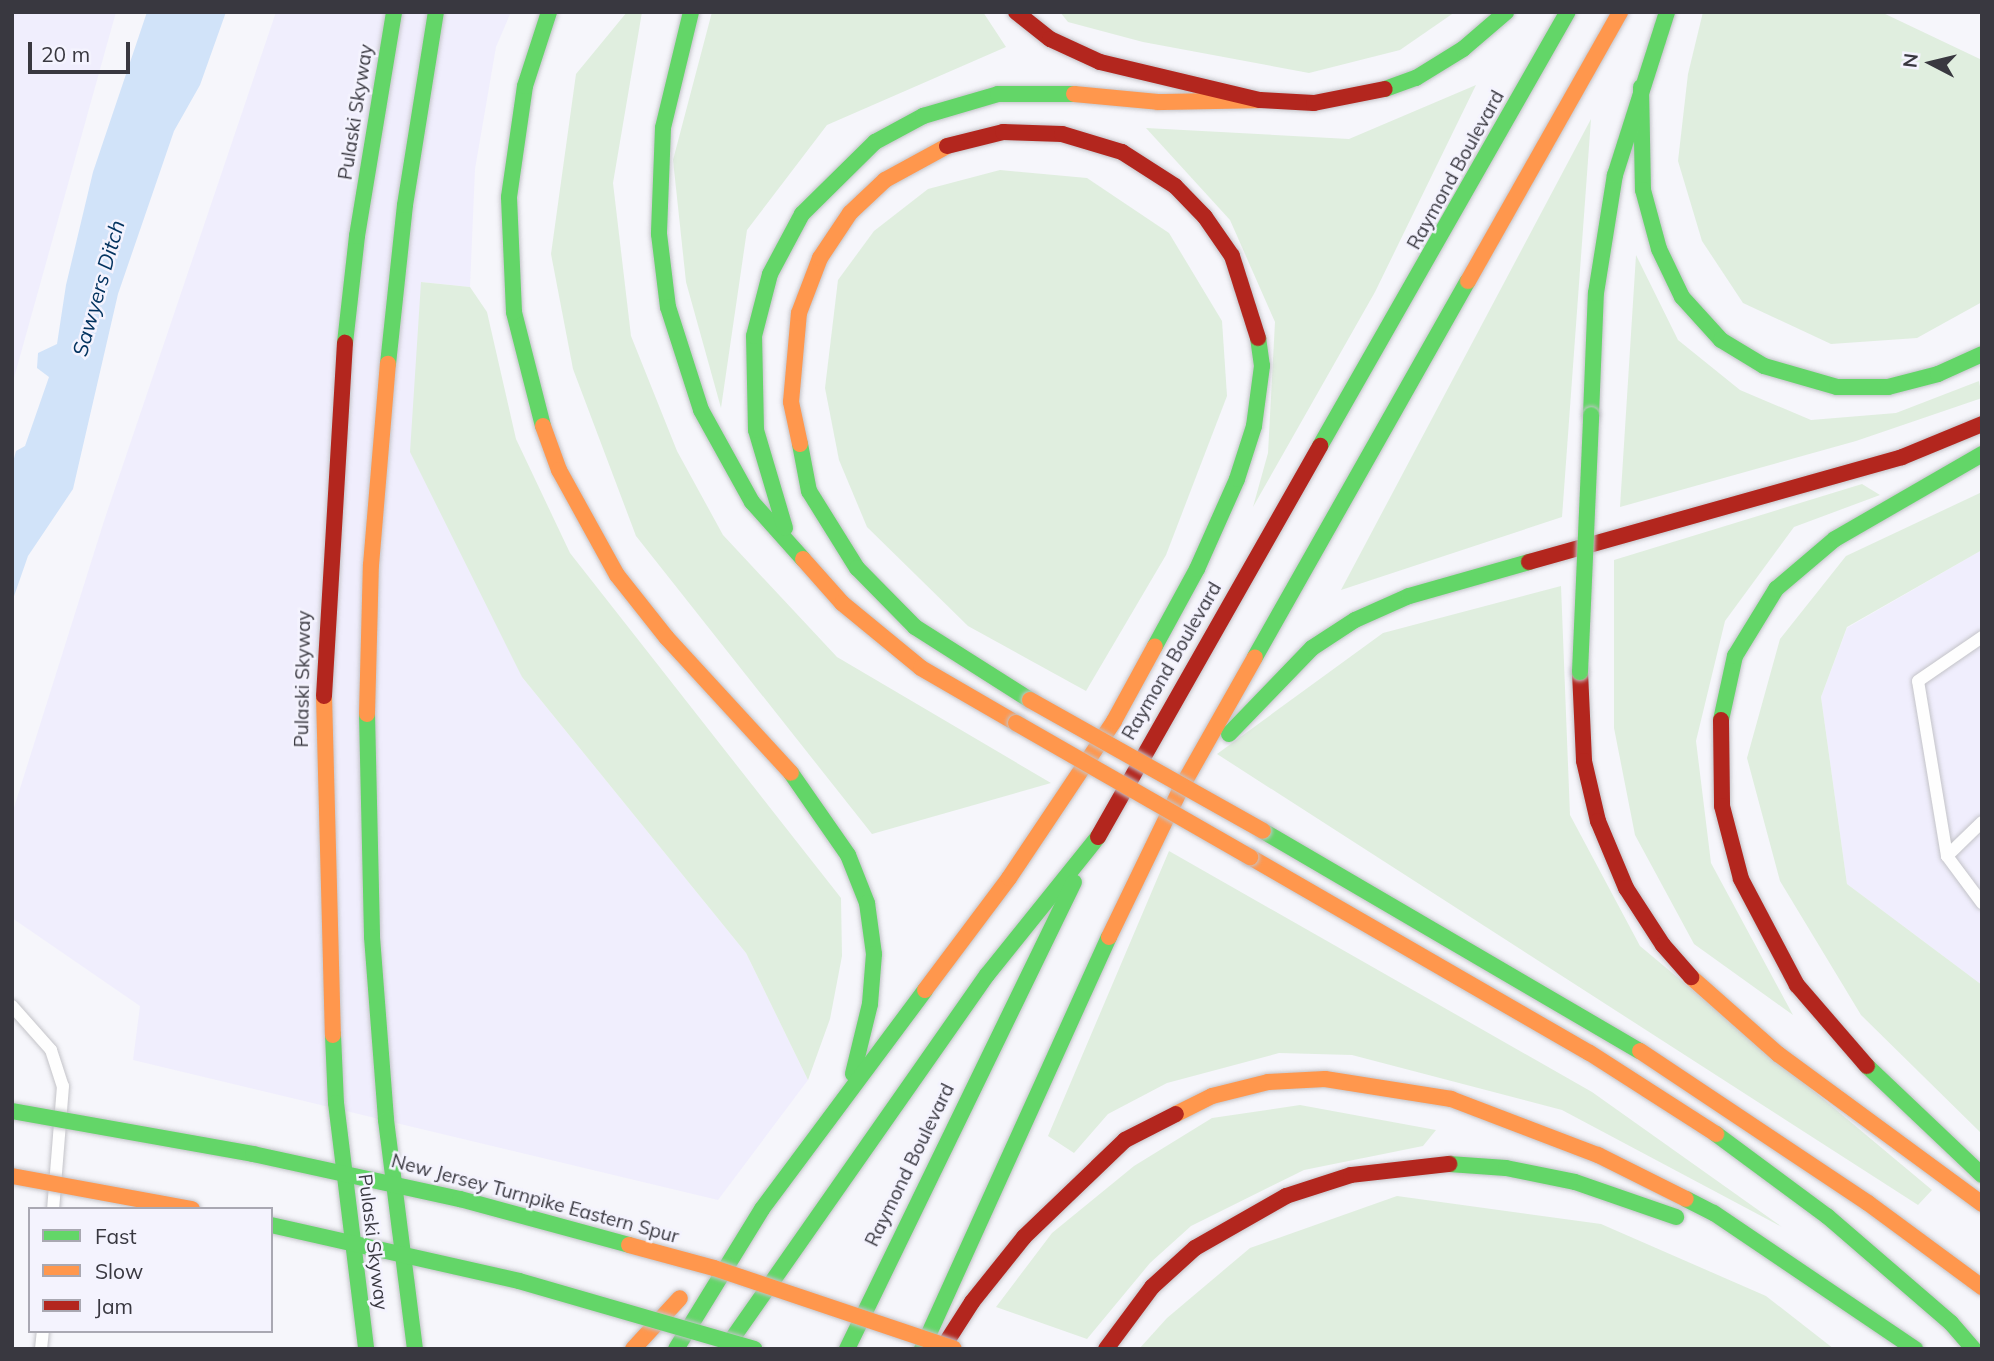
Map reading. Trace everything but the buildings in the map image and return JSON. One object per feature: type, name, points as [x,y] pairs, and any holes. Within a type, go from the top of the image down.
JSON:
[{"type":"main road","name":"Pulaski Skyway","points":[[366,1349],[336,1103],[322,733],[343,357],[357,236],[394,12]]},
{"type":"main road","name":"Pulaski Skyway","points":[[415,1349],[386,1120],[372,937],[366,753],[371,565],[385,387],[405,205],[436,12]]},
{"type":"main road","points":[[549,12],[525,86],[509,197],[514,312],[531,391],[559,470],[617,575],[667,638],[805,789],[848,855],[867,903],[874,954],[866,1028],[847,1093]]},
{"type":"main road","points":[[691,12],[668,96],[660,162],[659,234],[668,307],[688,377],[717,444],[752,502],[842,603],[892,647],[1016,723],[1590,1053],[1717,1135],[1827,1216],[1922,1296],[1974,1349]]},
{"type":"main road","points":[[1016,12],[1050,40],[1100,62],[1260,100]]},
{"type":"main road","points":[[799,556],[778,511],[756,430],[754,336],[770,274],[784,243],[830,181],[900,127],[972,98],[1045,91],[1158,102],[1260,100],[1314,103],[1367,96],[1441,65],[1506,12]]},
{"type":"main road","name":"Raymond Boulevard","points":[[847,1349],[943,1143],[1091,849],[1568,12]]},
{"type":"main road","points":[[922,1349],[1048,1065],[1181,788],[1620,12]]},
{"type":"main road","points":[[1666,15],[1615,176],[1601,255],[1580,672],[1584,761],[1598,821],[1626,888],[1663,945],[1712,999],[1778,1054],[1982,1203]]},
{"type":"main road","points":[[1641,87],[1643,190],[1659,249],[1682,297],[1721,340],[1741,355],[1786,375],[1861,388],[1912,382],[1982,354]]},
{"type":"main road","points":[[676,1349],[761,1209],[1009,878],[1121,709],[1163,636],[1226,504],[1259,406],[1262,366],[1250,298],[1219,236],[1190,200],[1140,162],[1101,144],[1062,134],[1003,132],[964,139],[926,155],[886,180],[850,214],[820,258],[799,313],[791,402],[809,491],[857,568],[915,627],[1030,700],[1263,831],[1667,1067],[1792,1149],[1982,1287]]},
{"type":"main road","points":[[1181,788],[1292,666],[1334,633],[1400,600],[1466,577],[1902,457],[1982,424]]},
{"type":"main road","points":[[1982,454],[1835,539],[1776,589],[1735,656],[1722,712],[1719,757],[1722,806],[1741,879],[1797,985],[1859,1059],[1982,1175]]},
{"type":"main road","points":[[725,1349],[987,975],[1091,849]]},
{"type":"main road","points":[[942,1349],[972,1302],[1024,1237],[1125,1140],[1212,1096],[1296,1079],[1387,1085],[1451,1099],[1523,1123],[1598,1155],[1714,1213],[1915,1349]]},
{"type":"main road","name":"New Jersey Turnpike Eastern Spur","points":[[12,1111],[254,1154],[460,1199],[714,1268],[954,1349]]},
{"type":"main road","points":[[1106,1349],[1152,1287],[1195,1248],[1286,1196],[1351,1175],[1445,1164],[1506,1168],[1612,1194],[1689,1223]]},
{"type":"main road","points":[[12,1177],[181,1207]]},
{"type":"main road","points":[[633,1349],[761,1209]]},
{"type":"main road","points":[[273,1225],[519,1281],[754,1349]]},
{"type":"main road","points":[[1714,1234],[1824,1285]]},
{"type":"lane","points":[[1982,637],[1918,681],[1947,856],[1982,903]]},
{"type":"lane","points":[[1947,856],[1982,822]]},
{"type":"lane","points":[[12,1006],[51,1050],[63,1086],[53,1207]]},
{"type":"shaded area","points":[[12,12],[116,12],[12,385]]},
{"type":"shaded area","points":[[276,12],[511,12],[496,47],[475,169],[470,287],[422,282],[522,677],[746,953],[808,1080],[718,1200],[133,1060],[140,1006],[12,918],[12,814],[104,521]]},
{"type":"shaded area","points":[[1982,550],[1982,985],[1847,884],[1821,697],[1847,628]]},
{"type":"green space","points":[[627,12],[642,12],[613,183],[631,336],[677,451],[723,535],[837,657],[1051,783],[872,834],[636,536],[573,369],[551,254],[576,74]]},
{"type":"green space","points":[[712,12],[983,12],[1006,47],[827,125],[747,230],[721,408],[686,282],[673,160]]},
{"type":"green space","points":[[1060,12],[1455,12],[1400,50],[1309,73],[1143,42],[1068,22]]},
{"type":"green space","points":[[1703,12],[1881,12],[1982,60],[1982,302],[1917,338],[1831,344],[1743,303],[1702,241],[1678,161],[1688,74]]},
{"type":"green space","points":[[1476,85],[1375,292],[1253,507],[1268,453],[1275,322],[1230,220],[1146,128],[1349,139]]},
{"type":"green space","points":[[1591,119],[1562,517],[1341,590]]},
{"type":"green space","points":[[1000,170],[1087,178],[1169,233],[1222,321],[1227,396],[1166,555],[1086,691],[968,626],[867,527],[839,460],[825,388],[838,280],[874,231],[928,189]]},
{"type":"green space","points":[[1636,255],[1678,340],[1740,390],[1811,420],[1896,413],[1979,381],[1982,398],[1856,441],[1620,507]]},
{"type":"green space","points":[[421,282],[470,287],[487,312],[516,439],[570,553],[841,898],[842,956],[830,1019],[808,1080],[746,953],[522,677],[410,452]]},
{"type":"green space","points":[[1862,484],[1880,495],[1794,527],[1725,621],[1696,741],[1711,863],[1793,1015],[1694,944],[1635,835],[1614,728],[1614,560]]},
{"type":"green space","points":[[1982,492],[1982,550],[1847,627],[1821,697],[1847,884],[1982,985],[1982,1134],[1861,1015],[1780,881],[1747,758],[1780,639],[1846,556]]},
{"type":"green space","points":[[1561,586],[1570,815],[1640,946],[1932,1190],[1918,1205],[1217,754],[1383,633]]},
{"type":"green space","points":[[1169,851],[1592,1092],[1782,1227],[1562,1110],[1352,1055],[1279,1053],[1167,1083],[1108,1114],[1074,1153],[1048,1136]]},
{"type":"green space","points":[[1300,1105],[1436,1130],[1423,1146],[1304,1170],[1191,1226],[1150,1263],[1087,1339],[996,1307],[1052,1233],[1134,1166],[1212,1118]]},
{"type":"green space","points":[[1397,1196],[1601,1224],[1766,1296],[1834,1349],[1139,1349],[1167,1318],[1250,1248]]},
{"type":"water","name":"Sawyers Ditch","points":[[147,12],[226,12],[200,85],[174,131],[118,294],[73,489],[28,556],[12,602],[12,466],[16,451],[25,446],[49,377],[37,368],[38,353],[57,344],[66,285],[93,172]]},
{"type":"traffic: fast","points":[[345,343],[357,236],[394,12]]},
{"type":"traffic: fast","points":[[388,364],[405,205],[436,12]]},
{"type":"traffic: fast","points":[[543,426],[514,312],[509,197],[525,86],[549,12]]},
{"type":"traffic: fast","points":[[691,12],[663,128],[659,234],[668,307],[701,410],[752,502],[803,559]]},
{"type":"traffic: fast","points":[[1385,89],[1416,78],[1463,49],[1506,12]]},
{"type":"traffic: fast","points":[[1320,446],[1568,12]]},
{"type":"traffic: fast","points":[[1591,415],[1596,293],[1615,175],[1667,12]]},
{"type":"traffic: fast","points":[[1641,87],[1643,190],[1659,249],[1682,297],[1721,340],[1764,366],[1837,387],[1888,387],[1938,374],[1982,354]]},
{"type":"traffic: fast","points":[[785,528],[756,430],[754,336],[770,274],[802,214],[875,142],[923,116],[998,94],[1074,94]]},
{"type":"traffic: fast","points":[[1255,657],[1468,281]]},
{"type":"traffic: fast","points":[[1155,646],[1197,569],[1237,479],[1254,426],[1262,366],[1258,338]]},
{"type":"traffic: fast","points":[[1580,672],[1591,415]]},
{"type":"traffic: fast","points":[[800,444],[809,491],[857,568],[915,627],[1030,700]]},
{"type":"traffic: fast","points":[[1721,720],[1735,656],[1776,589],[1835,539],[1982,454]]},
{"type":"traffic: fast","points":[[1229,734],[1312,648],[1355,620],[1409,596],[1529,562]]},
{"type":"traffic: fast","points":[[367,714],[372,937],[386,1120],[415,1349]]},
{"type":"traffic: fast","points":[[791,773],[848,855],[867,903],[874,954],[870,1004],[853,1074]]},
{"type":"traffic: fast","points":[[1263,831],[1640,1051]]},
{"type":"traffic: fast","points":[[725,1349],[987,975],[1098,837]]},
{"type":"traffic: fast","points":[[847,1349],[1074,882]]},
{"type":"traffic: fast","points":[[922,1349],[1109,937]]},
{"type":"traffic: fast","points":[[676,1349],[762,1209],[925,990]]},
{"type":"traffic: fast","points":[[333,1035],[336,1103],[366,1349]]},
{"type":"traffic: fast","points":[[1867,1066],[1982,1175]]},
{"type":"traffic: fast","points":[[12,1111],[253,1154],[460,1199],[629,1245]]},
{"type":"traffic: fast","points":[[1716,1134],[1827,1216],[1951,1323],[1974,1349]]},
{"type":"traffic: fast","points":[[1449,1164],[1506,1168],[1575,1182],[1676,1217]]},
{"type":"traffic: fast","points":[[1686,1199],[1714,1213],[1915,1349]]},
{"type":"traffic: fast","points":[[273,1225],[519,1281],[754,1349]]},
{"type":"traffic: slow","points":[[1468,281],[1620,12]]},
{"type":"traffic: slow","points":[[1074,94],[1158,102],[1260,100]]},
{"type":"traffic: slow","points":[[800,444],[791,402],[799,313],[820,258],[850,213],[885,180],[947,146]]},
{"type":"traffic: slow","points":[[367,714],[371,565],[388,364]]},
{"type":"traffic: slow","points":[[543,426],[559,470],[617,575],[667,638],[791,773]]},
{"type":"traffic: slow","points":[[803,559],[842,603],[921,668],[1016,723]]},
{"type":"traffic: slow","points":[[925,990],[1009,878],[1114,721],[1155,646]]},
{"type":"traffic: slow","points":[[1109,937],[1181,788],[1255,657]]},
{"type":"traffic: slow","points":[[324,696],[333,1035]]},
{"type":"traffic: slow","points":[[1030,700],[1263,831]]},
{"type":"traffic: slow","points":[[1016,723],[1250,857]]},
{"type":"traffic: slow","points":[[1250,857],[1590,1053],[1716,1134]]},
{"type":"traffic: slow","points":[[1691,977],[1778,1054],[1982,1204]]},
{"type":"traffic: slow","points":[[1640,1051],[1868,1203],[1982,1287]]},
{"type":"traffic: slow","points":[[1176,1114],[1212,1096],[1268,1082],[1325,1079],[1451,1099],[1598,1155],[1686,1199]]},
{"type":"traffic: slow","points":[[12,1176],[181,1207]]},
{"type":"traffic: slow","points":[[629,1245],[714,1268],[954,1349]]},
{"type":"traffic: slow","points":[[633,1349],[680,1298]]},
{"type":"traffic: jam","points":[[1016,12],[1050,39],[1100,62],[1260,100],[1314,103],[1385,89]]},
{"type":"traffic: jam","points":[[947,146],[1003,132],[1062,134],[1122,152],[1175,186],[1205,217],[1232,256],[1258,338]]},
{"type":"traffic: jam","points":[[324,696],[345,343]]},
{"type":"traffic: jam","points":[[1529,562],[1902,457],[1982,424]]},
{"type":"traffic: jam","points":[[1098,837],[1320,446]]},
{"type":"traffic: jam","points":[[1580,672],[1584,761],[1598,821],[1626,888],[1663,945],[1691,977]]},
{"type":"traffic: jam","points":[[1721,720],[1722,806],[1741,879],[1797,985],[1867,1066]]},
{"type":"traffic: jam","points":[[942,1349],[972,1302],[1024,1237],[1125,1140],[1176,1114]]},
{"type":"traffic: jam","points":[[1106,1349],[1152,1287],[1195,1248],[1286,1196],[1351,1175],[1449,1164]]}]
